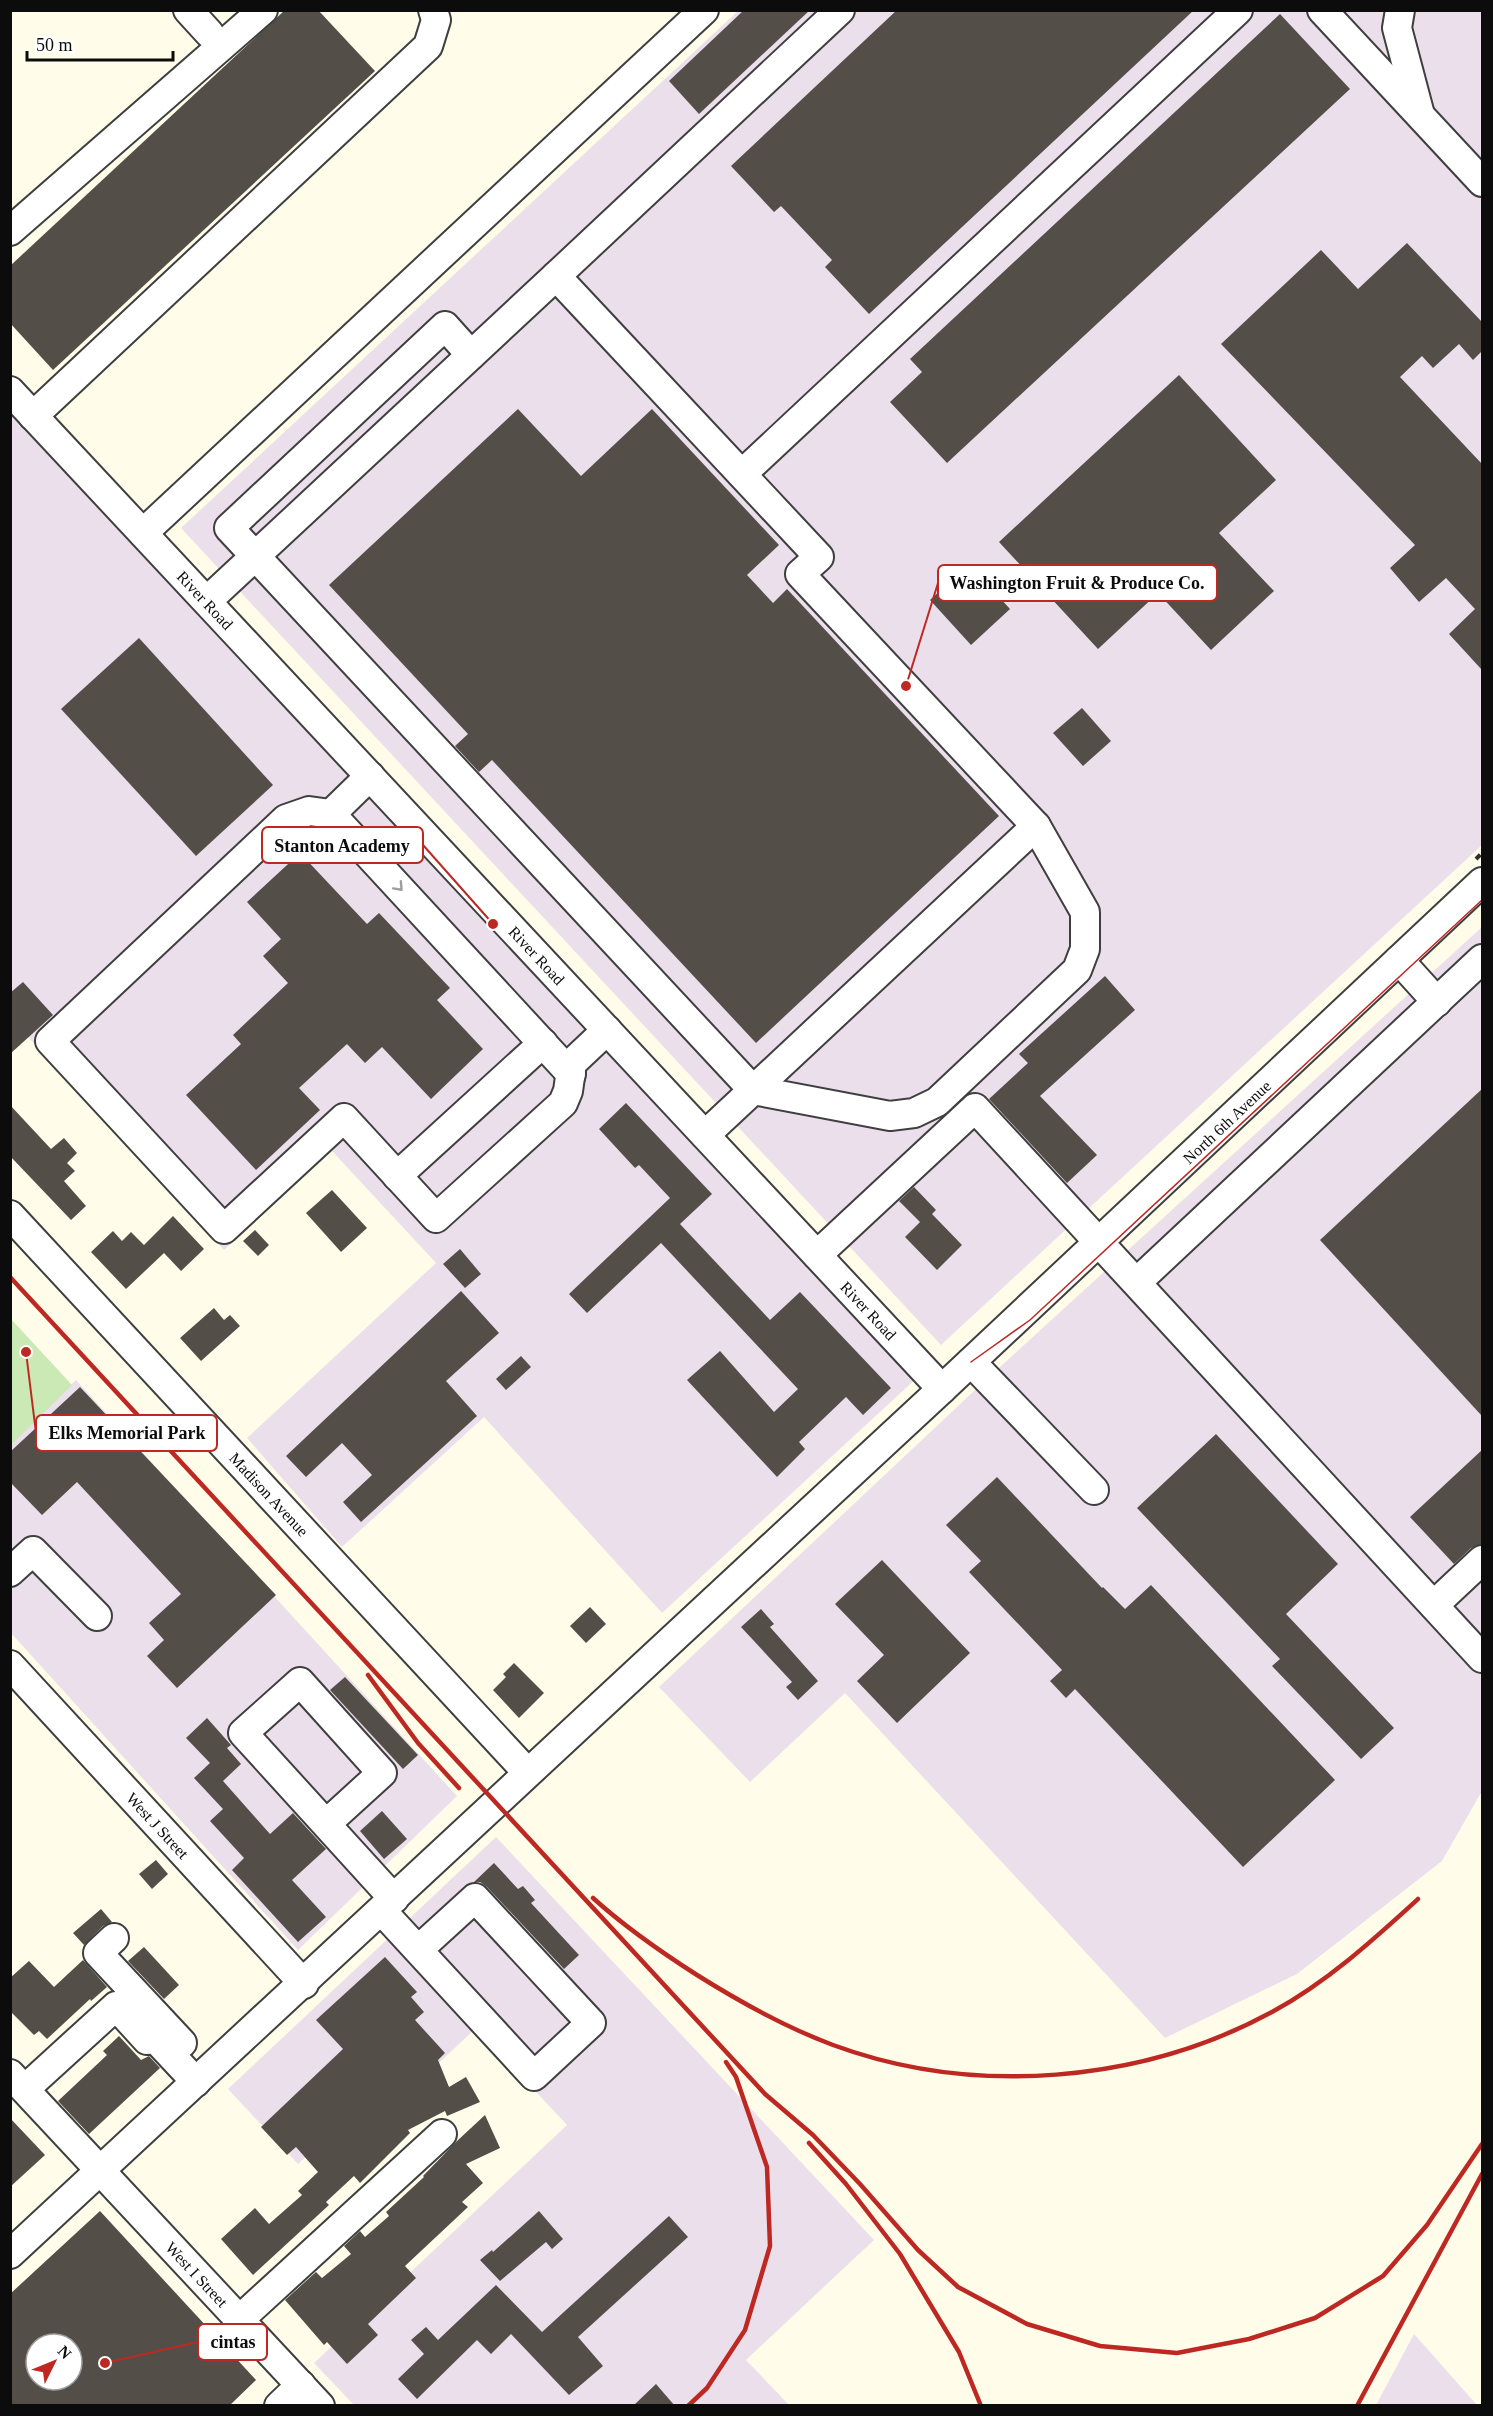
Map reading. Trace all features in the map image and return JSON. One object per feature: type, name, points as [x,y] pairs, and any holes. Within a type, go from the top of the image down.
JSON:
[{"type":"street","points":[[188,10],[209,33]]},
{"type":"street","points":[[10,231],[263,10]]},
{"type":"street","points":[[33,416],[428,46],[436,20],[433,10]]},
{"type":"street","points":[[143,533],[704,10]]},
{"type":"street","points":[[207,602],[840,10]]},
{"type":"street","points":[[742,474],[1238,10]]},
{"type":"street","points":[[1322,10],[1482,182]]},
{"type":"street","points":[[1400,10],[1397,28],[1420,116]]},
{"type":"street","points":[[471,355],[445,326],[229,528],[753,1090],[890,1116],[914,1113],[937,1102],[1077,970],[1086,949],[1085,912],[1036,826],[800,574],[819,557],[556,276]]},
{"type":"street","name":"River Road","points":[[10,391],[942,1389]]},
{"type":"street","points":[[331,814],[370,776]]},
{"type":"street","points":[[571,1074],[331,814],[309,811],[286,819],[50,1041],[224,1229],[344,1118],[436,1218],[563,1103],[568,1091],[571,1074],[572,1063],[608,1030]]},
{"type":"street","points":[[705,1135],[1036,826]]},
{"type":"street","name":"North 6th Avenue","points":[[10,2254],[304,1984],[527,1773],[1100,1242],[1482,882]]},
{"type":"street","points":[[1137,1282],[1482,959]]},
{"type":"street","points":[[1399,960],[1437,1002]]},
{"type":"street","points":[[398,1176],[543,1043]]},
{"type":"street","points":[[817,1255],[975,1108],[1482,1658]]},
{"type":"street","name":"Madison Avenue","points":[[10,1215],[527,1773]]},
{"type":"street","points":[[971,1362],[1094,1490]]},
{"type":"street","points":[[10,1572],[33,1551],[97,1616]]},
{"type":"street","points":[[1434,1605],[1482,1560]]},
{"type":"street","name":"West J Street","points":[[10,1665],[304,1984]]},
{"type":"street","points":[[326,1824],[382,1773],[300,1682],[243,1733],[326,1824],[388,1905],[418,1950],[534,2076],[591,2023],[475,1898],[418,1950]]},
{"type":"street","points":[[114,1938],[98,1953],[202,2077]]},
{"type":"street","points":[[18,2082],[116,2006],[147,2040],[152,2035],[202,2077]]},
{"type":"street","name":"West I Street","points":[[18,2082],[310,2395]]},
{"type":"street","points":[[240,2319],[442,2134]]},
{"type":"street","points":[[279,2406],[310,2395]]},
{"type":"shaded area","points":[[738,11],[1482,11],[1482,845],[941,1345],[181,528]]},
{"type":"shaded area","points":[[11,413],[919,1376],[662,1613],[484,1417],[342,1547],[247,1438],[436,1263],[332,1151],[224,1250],[27,1036],[11,1050]]},
{"type":"shaded area","points":[[1482,927],[1482,1791],[1442,1861],[1297,1974],[1165,2038],[845,1693],[750,1782],[659,1687],[990,1376]]},
{"type":"shaded area","points":[[76,1380],[457,1796],[298,1950],[11,1633],[10,1445]]},
{"type":"shaded area","points":[[496,1837],[874,2240],[746,2360],[789,2405],[354,2405],[314,2363],[567,2125],[476,2028],[390,2109],[374,2093],[298,2164],[228,2089]]},
{"type":"shaded area","points":[[1414,2334],[1477,2405],[1376,2405]]},
{"type":"green space","points":[[11,1319],[72,1385],[11,1445]]},
{"type":"building","points":[[285,10],[318,10],[375,71],[53,370],[10,323],[10,266]]},
{"type":"building","points":[[744,10],[810,10],[699,114],[669,81]]},
{"type":"building","points":[[897,10],[1194,10],[869,314],[825,267],[832,260],[781,206],[774,212],[731,166]]},
{"type":"building","points":[[1280,14],[1350,89],[947,463],[890,402],[922,372],[910,359]]},
{"type":"building","points":[[1407,243],[1482,322],[1482,351],[1473,360],[1459,344],[1433,368],[1422,356],[1400,377],[1482,464],[1482,670],[1449,634],[1475,609],[1446,578],[1419,602],[1390,568],[1415,545],[1221,344],[1321,250],[1358,289]]},
{"type":"building","points":[[1179,375],[1276,480],[1219,533],[1274,591],[1211,650],[1158,593],[1098,649],[999,542]]},
{"type":"building","points":[[518,409],[581,476],[652,409],[779,545],[747,575],[773,603],[787,589],[999,816],[756,1043],[492,760],[479,772],[455,746],[468,734],[329,585]]},
{"type":"building","points":[[969,564],[1010,609],[971,645],[930,600]]},
{"type":"building","points":[[139,638],[273,785],[196,856],[61,709]]},
{"type":"building","points":[[1082,708],[1111,741],[1083,766],[1053,733]]},
{"type":"building","points":[[300,853],[367,924],[379,913],[450,988],[437,1000],[483,1049],[431,1099],[382,1047],[365,1063],[347,1044],[299,1088],[320,1110],[256,1170],[186,1095],[241,1044],[233,1035],[288,983],[263,956],[281,939],[247,902]]},
{"type":"building","points":[[1105,976],[1135,1010],[1040,1096],[1097,1155],[1067,1183],[989,1099],[1028,1063],[1019,1054]]},
{"type":"building","points":[[23,982],[53,1015],[10,1054],[10,993]]},
{"type":"building","points":[[1482,1089],[1482,1416],[1320,1240]]},
{"type":"building","points":[[626,1103],[712,1194],[680,1224],[770,1320],[800,1292],[891,1388],[863,1415],[846,1397],[799,1442],[805,1449],[777,1477],[687,1380],[720,1351],[774,1412],[798,1389],[661,1243],[587,1313],[569,1294],[670,1198],[639,1165],[635,1168],[599,1129]]},
{"type":"building","points":[[10,1105],[51,1149],[64,1138],[77,1153],[67,1163],[75,1171],[64,1181],[86,1206],[71,1220],[10,1156]]},
{"type":"building","points":[[914,1187],[936,1210],[932,1214],[962,1245],[937,1270],[905,1237],[920,1222],[899,1201]]},
{"type":"building","points":[[332,1190],[367,1228],[341,1252],[306,1213]]},
{"type":"building","points":[[173,1216],[204,1249],[181,1271],[164,1253],[126,1289],[91,1252],[113,1231],[122,1241],[131,1232],[144,1245]]},
{"type":"building","points":[[255,1230],[269,1245],[258,1256],[243,1241]]},
{"type":"building","points":[[460,1249],[481,1274],[465,1288],[443,1264]]},
{"type":"building","points":[[461,1291],[499,1333],[446,1381],[477,1416],[361,1522],[343,1502],[372,1475],[342,1443],[306,1477],[286,1456]]},
{"type":"building","points":[[214,1308],[224,1320],[230,1315],[240,1326],[201,1361],[180,1338]]},
{"type":"building","points":[[521,1356],[531,1367],[506,1390],[496,1379]]},
{"type":"building","points":[[80,1387],[276,1595],[177,1688],[147,1656],[164,1640],[149,1623],[181,1594],[77,1482],[42,1515],[10,1482],[10,1452]]},
{"type":"building","points":[[1216,1434],[1338,1564],[1286,1614],[1394,1728],[1361,1759],[1272,1666],[1280,1659],[1137,1508]]},
{"type":"building","points":[[1482,1450],[1482,1544],[1471,1548],[1454,1564],[1410,1517]]},
{"type":"building","points":[[997,1477],[1102,1588],[1125,1609],[1151,1585],[1335,1780],[1243,1867],[1075,1689],[1066,1698],[1050,1681],[1062,1670],[969,1572],[981,1561],[946,1525]]},
{"type":"building","points":[[882,1560],[970,1653],[897,1723],[857,1681],[884,1655],[835,1604]]},
{"type":"building","points":[[590,1607],[606,1624],[586,1643],[570,1626]]},
{"type":"building","points":[[761,1609],[774,1624],[770,1627],[818,1681],[798,1700],[786,1687],[792,1682],[741,1627]]},
{"type":"building","points":[[514,1663],[544,1693],[519,1718],[493,1690],[506,1677],[503,1674]]},
{"type":"building","points":[[345,1677],[418,1755],[403,1769],[330,1690]]},
{"type":"building","points":[[207,1718],[231,1745],[227,1748],[241,1764],[223,1781],[270,1834],[293,1813],[326,1849],[292,1880],[326,1917],[298,1942],[232,1870],[244,1858],[210,1821],[223,1809],[194,1778],[210,1763],[186,1738]]},
{"type":"building","points":[[382,1811],[407,1839],[384,1859],[360,1831]]},
{"type":"building","points":[[156,1860],[168,1874],[152,1889],[139,1874]]},
{"type":"building","points":[[494,1863],[518,1889],[523,1886],[535,1900],[531,1903],[579,1955],[564,1969],[487,1887],[480,1882],[474,1882]]},
{"type":"building","points":[[101,1909],[112,1922],[103,1926],[84,1945],[73,1933]]},
{"type":"building","points":[[144,1947],[179,1985],[164,1999],[128,1961]]},
{"type":"building","points":[[385,1957],[417,1992],[411,1997],[424,2012],[415,2020],[445,2053],[438,2060],[449,2087],[466,2077],[480,2102],[447,2116],[445,2111],[408,2130],[410,2133],[360,2183],[354,2176],[326,2202],[329,2205],[253,2275],[221,2239],[255,2208],[269,2224],[302,2195],[298,2191],[318,2172],[296,2147],[287,2155],[261,2127],[343,2049],[316,2020]]},
{"type":"building","points":[[83,1960],[107,1987],[91,2001],[90,1999],[47,2039],[39,2031],[34,2035],[10,2011],[10,1978],[29,1961],[54,1987]]},
{"type":"building","points":[[119,2036],[141,2060],[149,2056],[160,2068],[89,2134],[58,2101],[107,2055],[103,2051]]},
{"type":"building","points":[[485,2115],[500,2148],[466,2164],[483,2183],[462,2202],[468,2207],[405,2266],[416,2278],[368,2324],[378,2335],[347,2364],[327,2342],[324,2345],[285,2300],[316,2272],[322,2278],[351,2254],[344,2246],[360,2231],[365,2237],[389,2216],[386,2212]]},
{"type":"building","points":[[10,2118],[45,2155],[10,2187]]},
{"type":"building","points":[[100,2211],[256,2380],[229,2406],[10,2406],[10,2294]]},
{"type":"building","points":[[539,2211],[563,2239],[552,2249],[546,2242],[500,2281],[480,2260],[492,2250],[493,2252]]},
{"type":"building","points":[[669,2216],[688,2237],[578,2337],[603,2366],[569,2395],[511,2334],[491,2354],[477,2340],[417,2399],[398,2379],[424,2354],[411,2340],[426,2327],[438,2340],[496,2285],[542,2332]]},
{"type":"building","points":[[656,2384],[675,2406],[633,2406]]},
{"type":"tram line","points":[[971,1362],[1030,1320],[1482,900]]},
{"type":"railway","points":[[10,1277],[765,2094],[813,2135],[918,2250],[958,2287],[1027,2324],[1100,2346],[1177,2353],[1249,2339],[1315,2318],[1383,2276],[1427,2225],[1482,2144]]},
{"type":"railway","points":[[368,1675],[418,1743],[459,1788]]},
{"type":"railway","points":[[593,1898],[630,1929],[713,1985],[798,2030],[833,2045],[887,2061],[943,2072],[999,2076],[1056,2075],[1113,2067],[1168,2054],[1221,2036],[1272,2012],[1312,1987],[1367,1945],[1418,1899]]},
{"type":"railway","points":[[688,2406],[707,2388],[745,2330],[770,2246],[767,2167],[736,2077],[726,2062]]},
{"type":"railway","points":[[809,2143],[846,2184],[900,2254],[959,2352],[981,2406]]},
{"type":"railway","points":[[1357,2406],[1482,2174]]},
{"type":"place","name":"Washington Fruit & Produce Co.","points":[[906,686]]},
{"type":"place","name":"Stanton Academy","points":[[493,924]]},
{"type":"place","name":"Elks Memorial Park","points":[[26,1352]]},
{"type":"place","name":"cintas","points":[[105,2363]]}]
